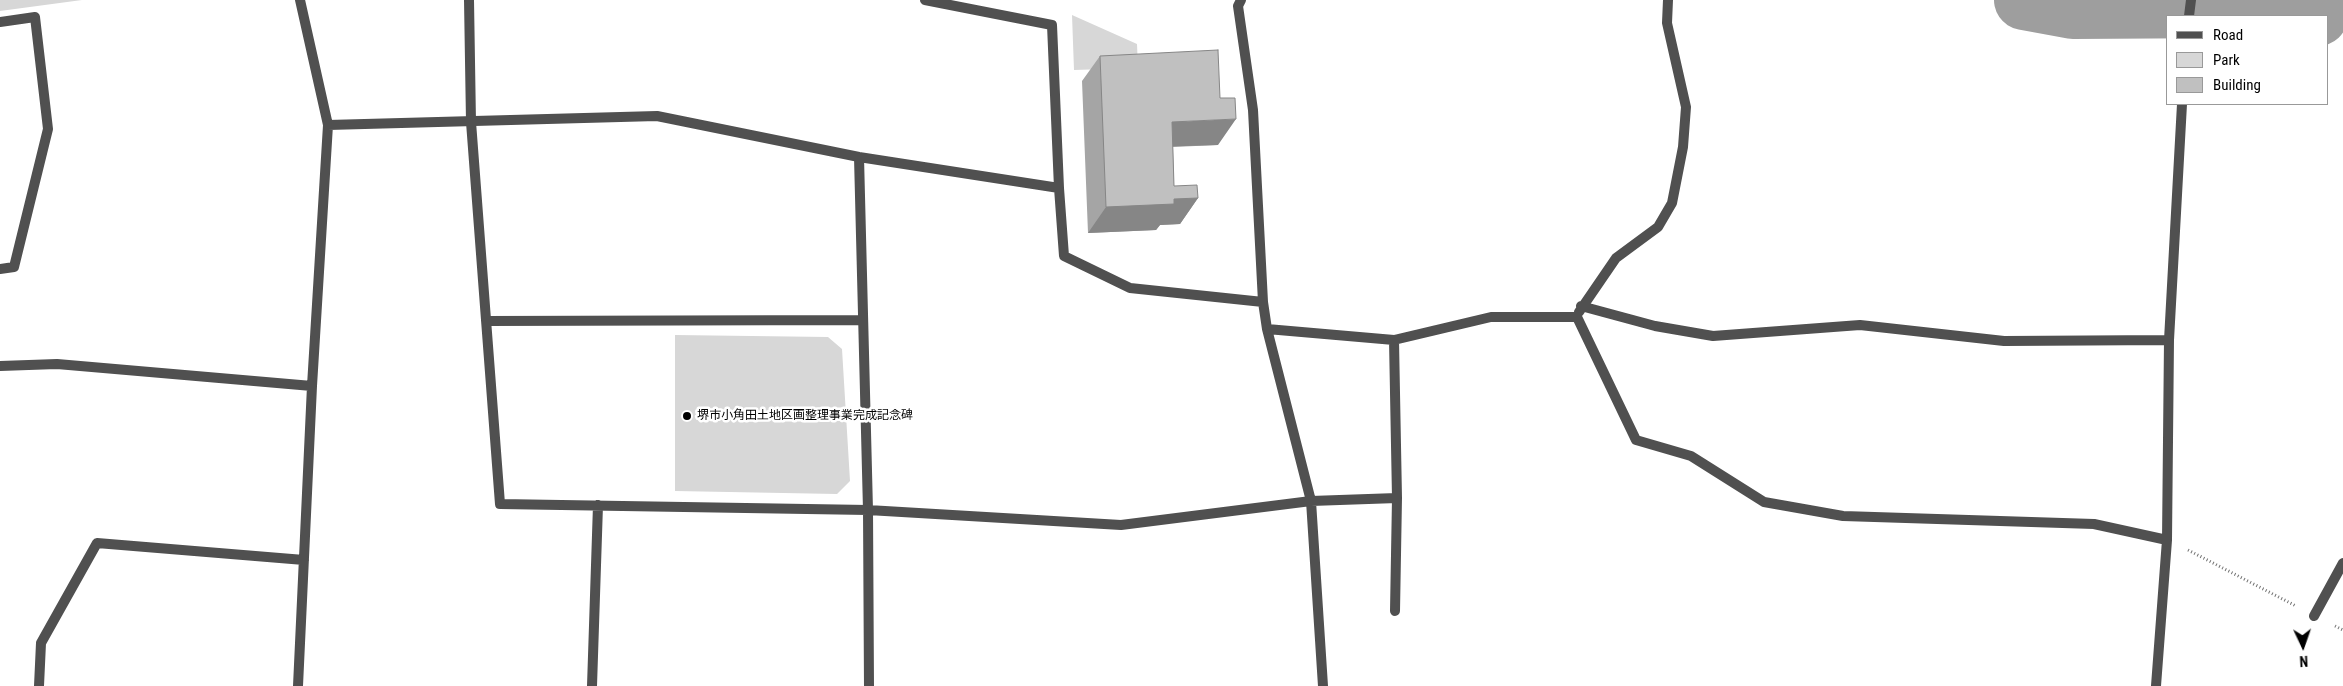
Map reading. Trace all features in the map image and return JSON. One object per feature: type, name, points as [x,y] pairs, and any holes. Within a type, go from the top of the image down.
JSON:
[{"type":"street","points":[[298,686],[312,386],[328,125],[300,0]]},
{"type":"street","points":[[468,0],[471,122],[500,504],[868,510],[1121,525],[1311,501],[1397,498]]},
{"type":"street","points":[[925,0],[1052,25],[1064,256],[1130,288],[1263,302]]},
{"type":"street","points":[[1241,0],[1238,6],[1253,110],[1263,302],[1267,329],[1311,501],[1323,686]]},
{"type":"street","points":[[1668,0],[1667,23],[1686,107],[1683,147],[1672,203],[1658,227],[1616,258],[1581,306],[1577,317],[1636,440],[1692,456],[1764,502],[1844,516],[2094,524],[2167,540]]},
{"type":"street","points":[[2189,15],[2190,0]]},
{"type":"street","points":[[0,22],[35,17],[48,130],[14,268],[0,269]]},
{"type":"street","points":[[2156,686],[2167,540],[2169,340],[2182,105]]},
{"type":"street","points":[[328,125],[657,116],[859,157],[1059,188]]},
{"type":"street","points":[[859,157],[868,510],[869,686]]},
{"type":"street","points":[[1581,306],[1655,326],[1713,336],[1860,325],[2004,341],[2169,340]]},
{"type":"street","points":[[1267,329],[1394,340],[1491,317],[1577,317]]},
{"type":"street","points":[[486,321],[863,320]]},
{"type":"street","points":[[1394,340],[1397,498],[1395,611]]},
{"type":"street","points":[[0,366],[57,364],[312,386]]},
{"type":"street","points":[[592,686],[598,505]]},
{"type":"street","points":[[39,686],[41,644],[97,543],[304,560]]},
{"type":"street","points":[[2314,616],[2343,563]]},
{"type":"path","points":[[2167,540],[2235,573],[2343,630]]},
{"type":"green space","points":[[0,0],[82,0],[0,11]]},
{"type":"green space","points":[[1072,15],[1137,44],[1138,68],[1074,70]]},
{"type":"green space","points":[[675,335],[828,337],[842,349],[850,481],[837,494],[675,491]]},
{"type":"building","points":[[1218,50],[1220,98],[1235,98],[1236,119],[1172,122],[1174,186],[1197,185],[1198,198],[1174,199],[1174,204],[1106,207],[1100,56]]},
{"type":"waterway","points":[[2024,0],[2073,9],[2231,8],[2309,12],[2316,15]]},
{"type":"place","name":"堺市小角田土地区画整理事業完成記念碑","points":[[687,416]]}]
